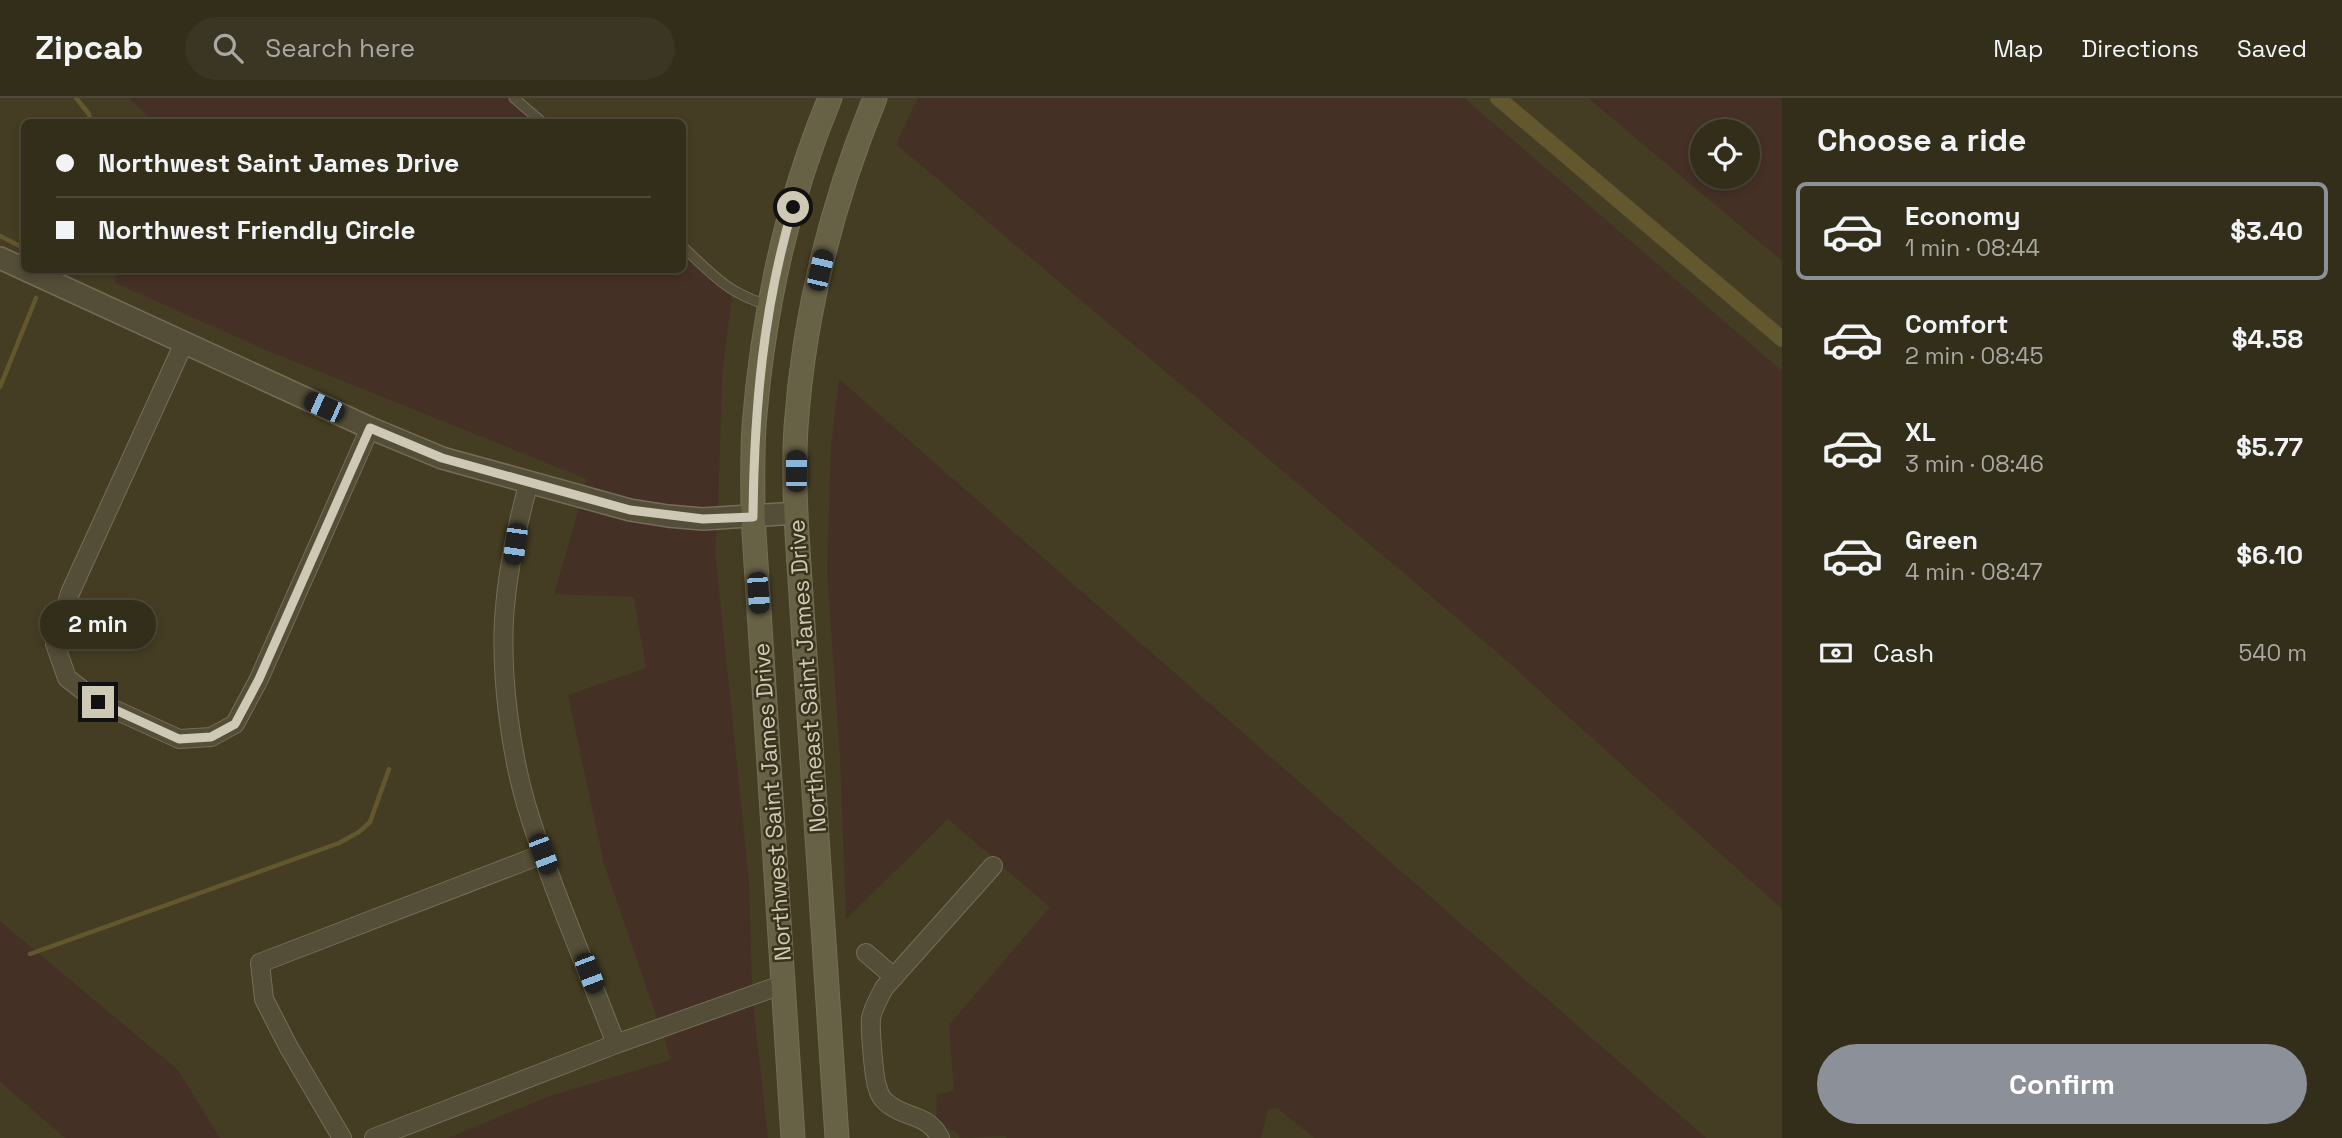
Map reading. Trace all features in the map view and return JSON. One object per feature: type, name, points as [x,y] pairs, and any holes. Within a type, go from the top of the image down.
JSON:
[{"type":"main road","name":"Northwest Saint James Drive","points":[[793,1138],[753,517],[754,428],[763,342],[788,225],[804,169],[831,98]]},
{"type":"main road","name":"Northeast Saint James Drive","points":[[837,1138],[796,513],[796,428],[804,352],[814,295],[839,195],[875,98]]},
{"type":"street","points":[[0,258],[21,267]]},
{"type":"street","points":[[34,273],[370,428],[442,458],[630,510],[667,516],[703,519],[796,513]]},
{"type":"street","points":[[184,342],[71,593],[55,644],[67,678],[98,702],[179,739],[211,737],[235,724],[259,679],[370,428]]},
{"type":"street","points":[[529,482],[519,519],[504,619],[511,732],[526,803],[543,854],[616,1044]]},
{"type":"street","points":[[342,1138],[264,999],[260,963],[543,854]]},
{"type":"street","points":[[940,1138],[935,1128],[921,1118],[885,1102],[877,1088],[871,1019],[877,1002],[894,977],[993,866]]},
{"type":"street","points":[[866,953],[894,977]]},
{"type":"street","points":[[374,1138],[616,1044],[784,984]]},
{"type":"lane","points":[[514,98],[538,119]]},
{"type":"lane","points":[[686,250],[731,290],[745,299],[770,306]]},
{"type":"shaded area","points":[[128,98],[517,98],[542,119],[149,119]]},
{"type":"shaded area","points":[[918,98],[1464,98],[1782,371],[1782,909],[1491,647],[896,144]]},
{"type":"shaded area","points":[[1588,98],[1782,98],[1782,261],[1696,189],[1760,189],[1760,119],[1690,119],[1690,184]]},
{"type":"shaded area","points":[[686,246],[733,286],[722,376],[718,510],[669,509],[584,489],[586,479],[266,350],[115,283],[117,273],[686,273]]},
{"type":"shaded area","points":[[839,379],[1706,1138],[1314,1138],[1277,1108],[1268,1110],[1261,1138],[960,1138],[957,1133],[944,1127],[936,1118],[937,1094],[954,1091],[949,1025],[1050,907],[1002,866],[1004,864],[948,819],[846,919],[840,755],[827,570],[831,448]]},
{"type":"shaded area","points":[[580,505],[717,526],[715,551],[749,882],[752,987],[658,1021],[604,864],[568,695],[646,668],[634,597],[554,594]]},
{"type":"shaded area","points":[[0,921],[178,1070],[220,1138],[65,1138],[0,1082]]},
{"type":"shaded area","points":[[753,1003],[768,1138],[448,1138],[550,1096],[671,1060],[663,1035]]},
{"type":"waterway","points":[[76,98],[90,119]]},
{"type":"waterway","points":[[1498,98],[1782,339]]},
{"type":"waterway","points":[[0,236],[21,246]]},
{"type":"waterway","points":[[0,387],[36,298]]},
{"type":"waterway","points":[[30,954],[339,843],[359,832],[370,822],[389,769]]},
{"type":"route","points":[[98,702],[179,739],[211,737],[235,724],[259,679],[370,428],[442,458],[630,510],[703,519],[753,517],[754,428],[763,342],[793,207]]}]
